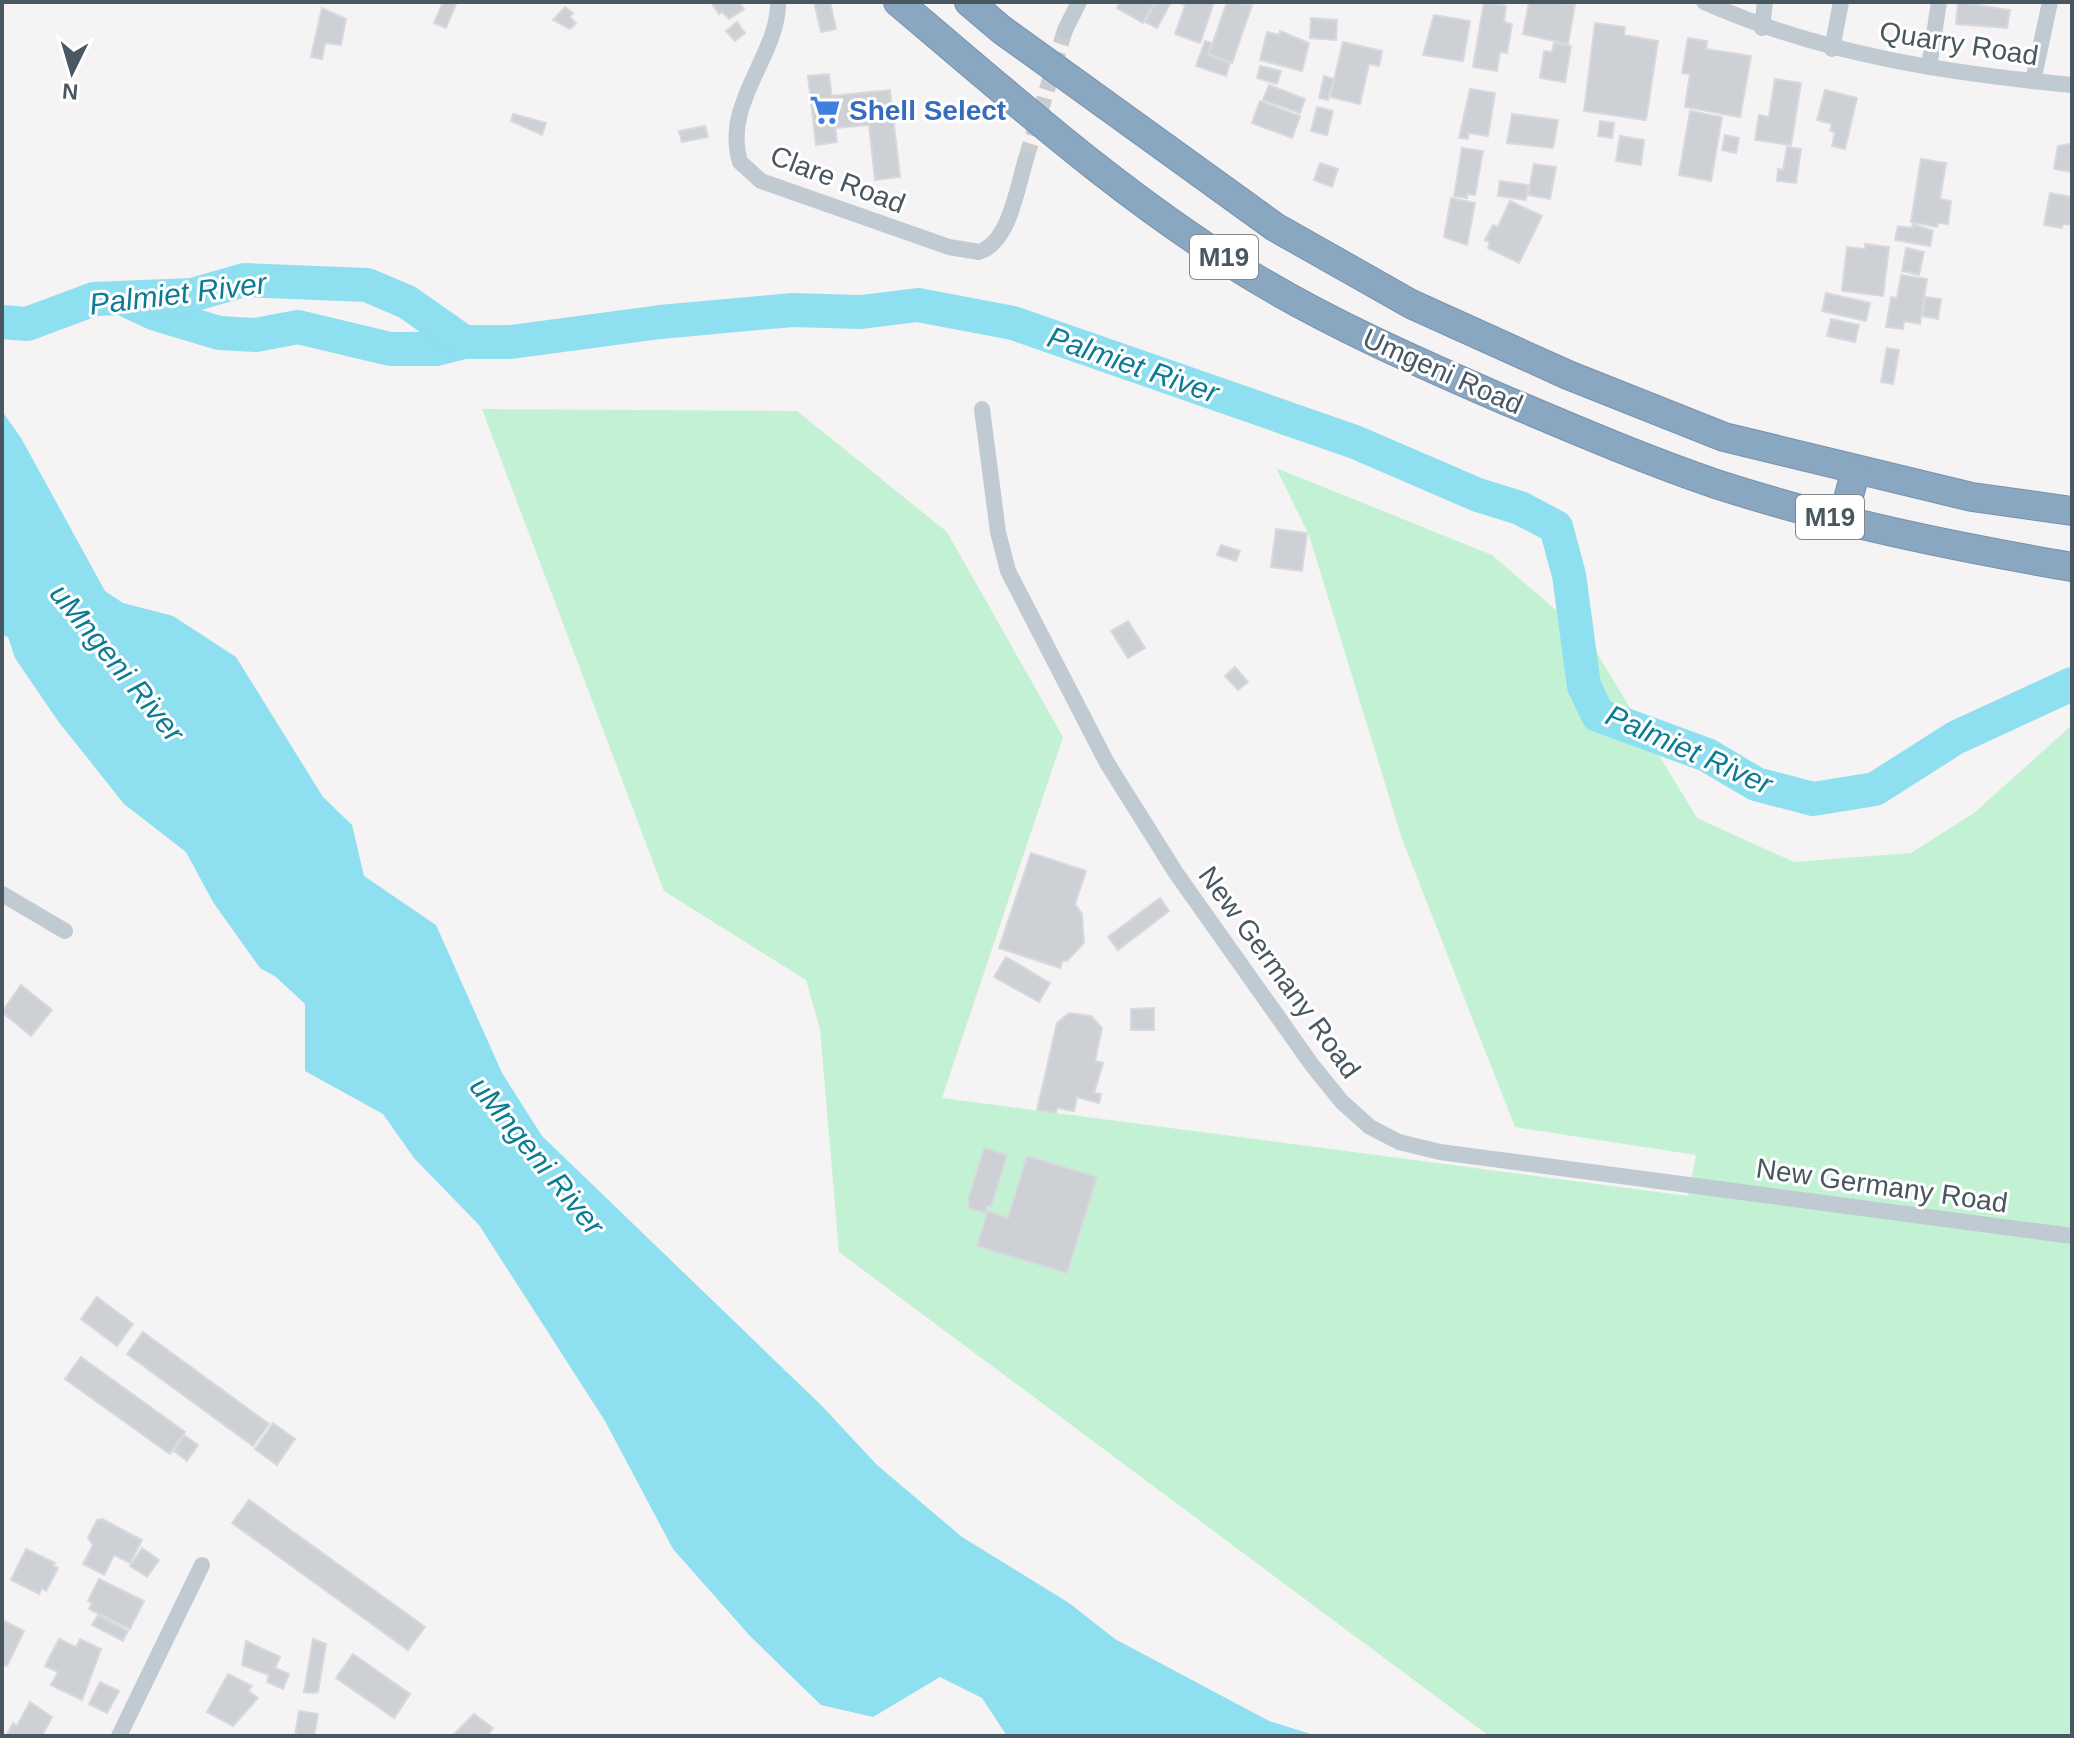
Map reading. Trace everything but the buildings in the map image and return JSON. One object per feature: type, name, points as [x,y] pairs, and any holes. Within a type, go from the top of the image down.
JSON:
[{"type":"highway","name":"Umgeni Road","points":[[898,2],[1124,188],[1249,275],[1398,354],[1597,439],[1716,483],[1842,521],[1957,547],[2072,567]]},
{"type":"highway","name":"Umgeni Road","points":[[969,2],[1002,30],[1275,227],[1411,304],[1568,375],[1724,437],[1972,497],[2072,511]]},
{"type":"highway","points":[[1842,521],[1856,470]]},
{"type":"street","name":"Clare Road","points":[[778,2],[775,25],[739,116],[740,162],[761,181],[949,247],[979,252],[996,241],[1004,226],[1026,159]]},
{"type":"street","points":[[1065,30],[1079,2]]},
{"type":"street","name":"Quarry Road","points":[[1704,2],[1762,28],[1832,49],[1929,67],[2072,85]]},
{"type":"street","points":[[1762,28],[1765,2]]},
{"type":"street","points":[[1832,49],[1841,2]]},
{"type":"street","points":[[1929,67],[1939,2]]},
{"type":"street","points":[[2033,81],[2050,2]]},
{"type":"street","name":"New Germany Road","points":[[982,409],[998,532],[1008,571],[1107,763],[1176,873],[1312,1065],[1342,1102],[1370,1127],[1399,1142],[1440,1152],[2072,1236]]},
{"type":"street","points":[[2,894],[65,931]]},
{"type":"street","points":[[119,1736],[202,1565]]},
{"type":"green space","points":[[482,409],[797,411],[947,532],[1063,737],[942,1098],[1688,1196],[1696,1155],[1515,1127],[1402,839],[1309,535],[1276,468],[1492,555],[1587,637],[1697,818],[1794,862],[1911,853],[1974,813],[2072,725],[2072,1736],[1489,1736],[839,1252],[820,1029],[806,980],[664,891]]},
{"type":"water","name":"uMngeni River","points":[[2,411],[21,438],[105,591],[123,603],[173,616],[236,657],[323,797],[352,825],[364,876],[436,925],[502,1073],[542,1136],[822,1406],[877,1465],[962,1537],[1069,1603],[1115,1639],[1269,1721],[1317,1736],[1007,1736],[982,1698],[940,1677],[873,1717],[821,1705],[750,1636],[673,1549],[605,1421],[479,1225],[414,1158],[383,1114],[305,1071],[305,1004],[276,977],[260,968],[213,902],[186,852],[124,804],[58,721],[15,658],[8,637],[2,635]]},
{"type":"waterway","name":"Palmiet River","points":[[2,322],[27,324],[94,299],[192,295],[244,280],[367,285],[407,302],[464,342],[511,342],[660,322],[792,310],[861,312],[918,305],[1013,323],[1355,442],[1478,495],[1520,508],[1556,527],[1569,575],[1584,686],[1598,715],[1707,755],[1756,784],[1813,799],[1875,789],[1955,738],[2072,684]]},
{"type":"waterway","points":[[130,302],[156,314],[219,333],[256,335],[298,327],[390,349],[436,349],[464,342]]},
{"type":"tunnel","points":[[1026,159],[1065,30]]},
{"type":"place","name":"Shell Select","points":[[825,110]]}]
